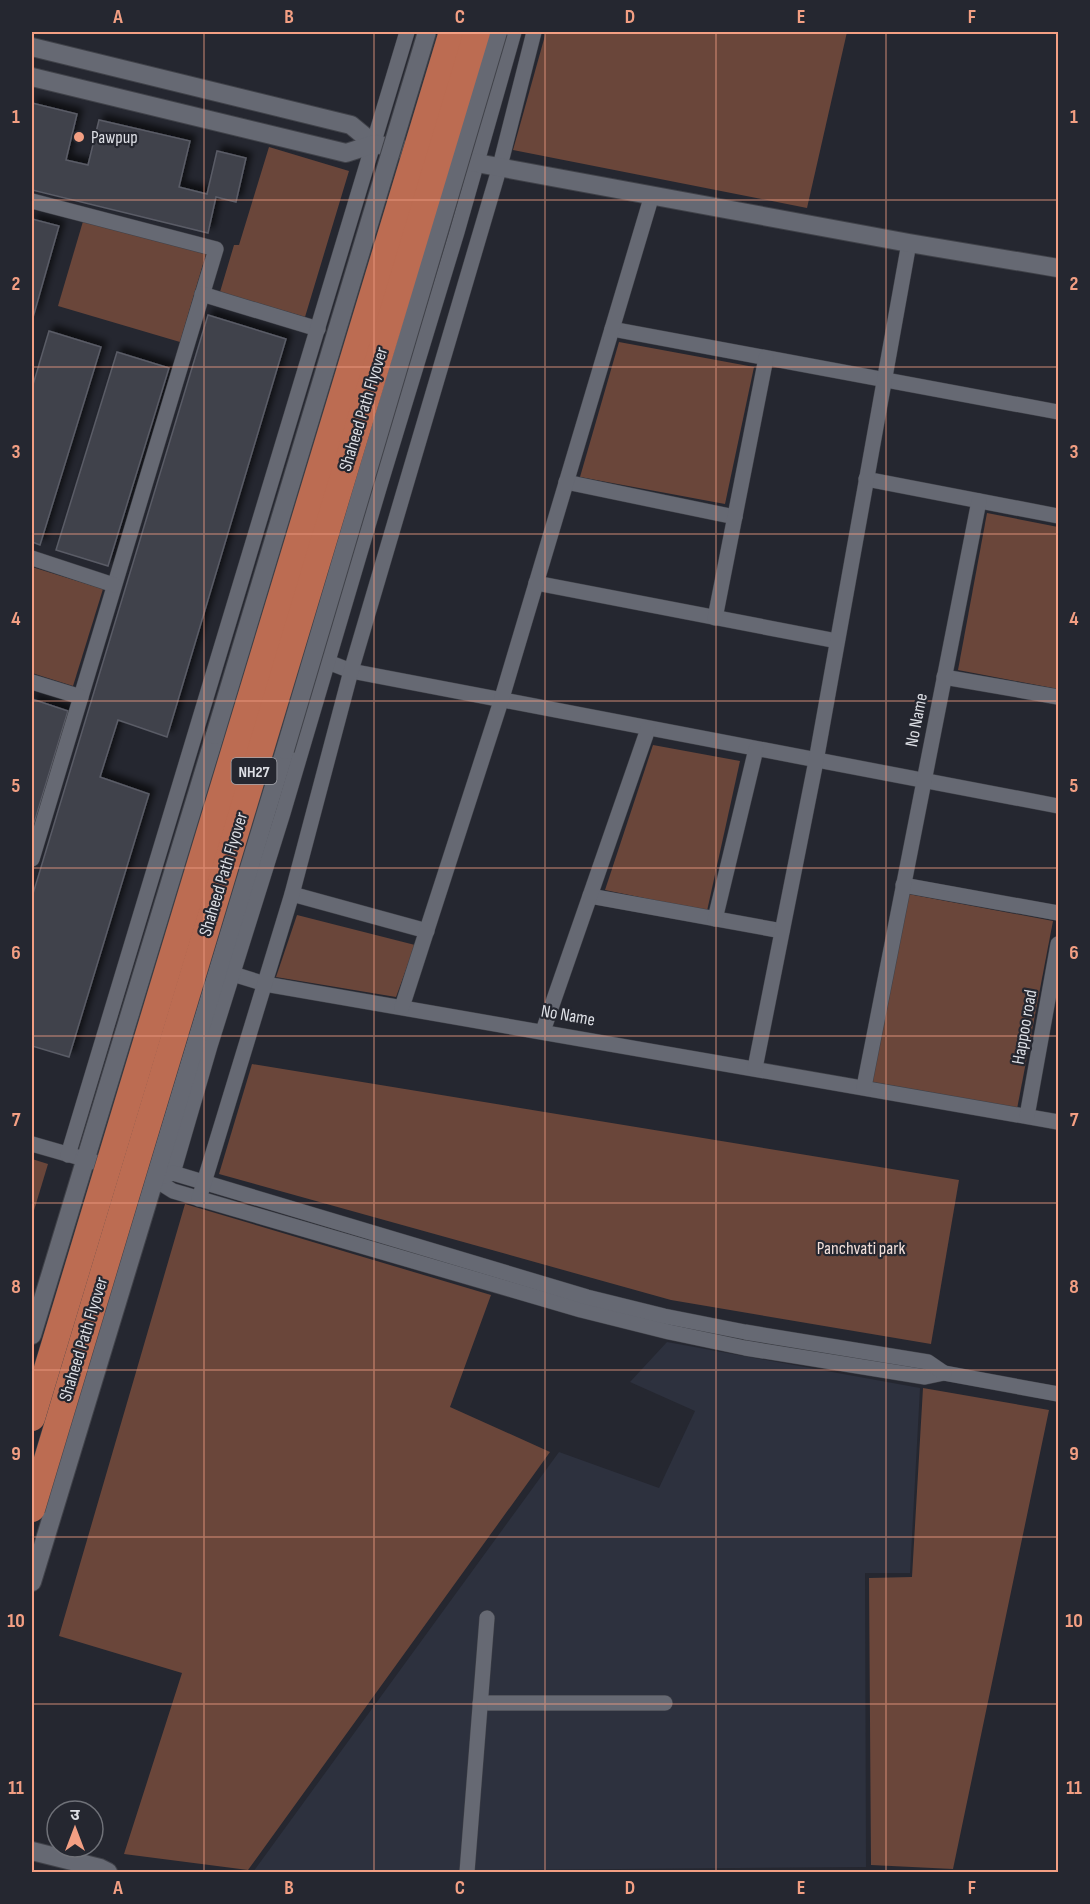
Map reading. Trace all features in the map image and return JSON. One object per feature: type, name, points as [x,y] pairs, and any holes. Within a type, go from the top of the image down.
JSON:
[{"type":"highway","name":"Shaheed Path Flyover","points":[[32,1418],[452,32]]},
{"type":"highway","name":"Shaheed Path Flyover","points":[[32,1509],[477,32]]},
{"type":"street","points":[[32,1335],[77,1158],[318,329],[407,32]]},
{"type":"street","points":[[77,1158],[215,735],[427,32]]},
{"type":"street","points":[[32,1582],[285,750],[498,32]]},
{"type":"street","points":[[173,1173],[454,243],[514,32]]},
{"type":"street","points":[[199,1199],[292,894],[351,671],[500,166],[534,32]]},
{"type":"street","points":[[32,47],[351,125],[374,144]]},
{"type":"street","points":[[32,77],[346,153],[374,144],[909,243],[1059,268]]},
{"type":"street","points":[[402,1007],[501,701],[652,195]]},
{"type":"street","points":[[32,201],[216,249],[32,859]]},
{"type":"street","points":[[755,1068],[816,761],[909,243]]},
{"type":"street","points":[[202,294],[318,329]]},
{"type":"street","points":[[612,329],[1059,412]]},
{"type":"street","points":[[715,618],[766,358]]},
{"type":"street","points":[[867,479],[1059,516]]},
{"type":"street","points":[[566,482],[735,517]]},
{"type":"street","name":"No Name","points":[[864,1087],[979,501]]},
{"type":"street","points":[[32,558],[114,585]]},
{"type":"street","points":[[536,583],[837,641]]},
{"type":"street","points":[[328,662],[351,671],[501,701],[1059,806]]},
{"type":"street","points":[[944,677],[1059,697]]},
{"type":"street","points":[[32,682],[81,697]]},
{"type":"street","points":[[543,1031],[648,729]]},
{"type":"street","points":[[715,919],[756,749]]},
{"type":"street","points":[[903,885],[1059,913]]},
{"type":"street","points":[[292,894],[427,931]]},
{"type":"street","points":[[590,896],[782,931]]},
{"type":"street","name":"Happoo road","points":[[1028,1116],[1059,944]]},
{"type":"street","name":"No Name","points":[[233,974],[264,984],[1059,1122]]},
{"type":"street","points":[[32,1144],[154,1179],[173,1191],[199,1199],[581,1310],[669,1332],[745,1348],[925,1377],[944,1373],[1059,1394]]},
{"type":"street","points":[[154,1179],[173,1173],[587,1297],[664,1316],[745,1332],[928,1362],[944,1373]]},
{"type":"street","points":[[467,1872],[487,1618]]},
{"type":"street","points":[[480,1703],[664,1703]]},
{"type":"street","points":[[32,1851],[108,1872]]},
{"type":"shaded area","points":[[667,1342],[920,1388],[910,1573],[865,1573],[866,1867],[253,1872],[559,1452],[659,1488],[695,1411],[630,1382]]},
{"type":"green space","points":[[546,32],[847,32],[807,208],[513,150]]},
{"type":"green space","points":[[269,147],[349,171],[305,317],[220,292],[234,245],[239,245]]},
{"type":"green space","points":[[84,218],[206,254],[180,342],[58,306]]},
{"type":"green space","points":[[619,342],[754,367],[725,504],[580,477]]},
{"type":"green space","points":[[987,513],[1058,527],[1058,689],[958,670]]},
{"type":"green space","points":[[32,567],[103,589],[73,686],[32,673]]},
{"type":"green space","points":[[653,745],[740,761],[707,911],[605,890]]},
{"type":"green space","points":[[908,894],[1053,921],[1017,1109],[872,1082]]},
{"type":"green space","points":[[297,915],[415,945],[396,997],[276,977]]},
{"type":"green space","name":"Panchvati park","points":[[252,1064],[959,1180],[931,1344],[671,1300],[219,1174]]},
{"type":"green space","points":[[32,1159],[48,1164],[32,1217]]},
{"type":"green space","points":[[185,1204],[491,1295],[450,1407],[550,1452],[248,1870],[124,1854],[182,1673],[59,1636]]},
{"type":"green space","points":[[923,1388],[1049,1410],[953,1869],[871,1865],[869,1578],[912,1577]]},
{"type":"building","points":[[32,103],[77,114],[66,160],[88,165],[99,120],[190,141],[179,187],[207,194],[217,151],[246,158],[236,202],[216,197],[208,233],[32,190]]},
{"type":"building","points":[[32,219],[59,226],[32,321]]},
{"type":"building","points":[[208,315],[286,339],[167,737],[118,720],[100,777],[149,794],[69,1057],[32,1046],[32,897]]},
{"type":"building","points":[[49,331],[101,347],[40,545],[32,542],[32,388]]},
{"type":"building","points":[[117,352],[169,368],[108,566],[56,550]]},
{"type":"building","points":[[32,699],[68,711],[32,830]]},
{"type":"place","name":"Pawpup","points":[[79,137]]}]
